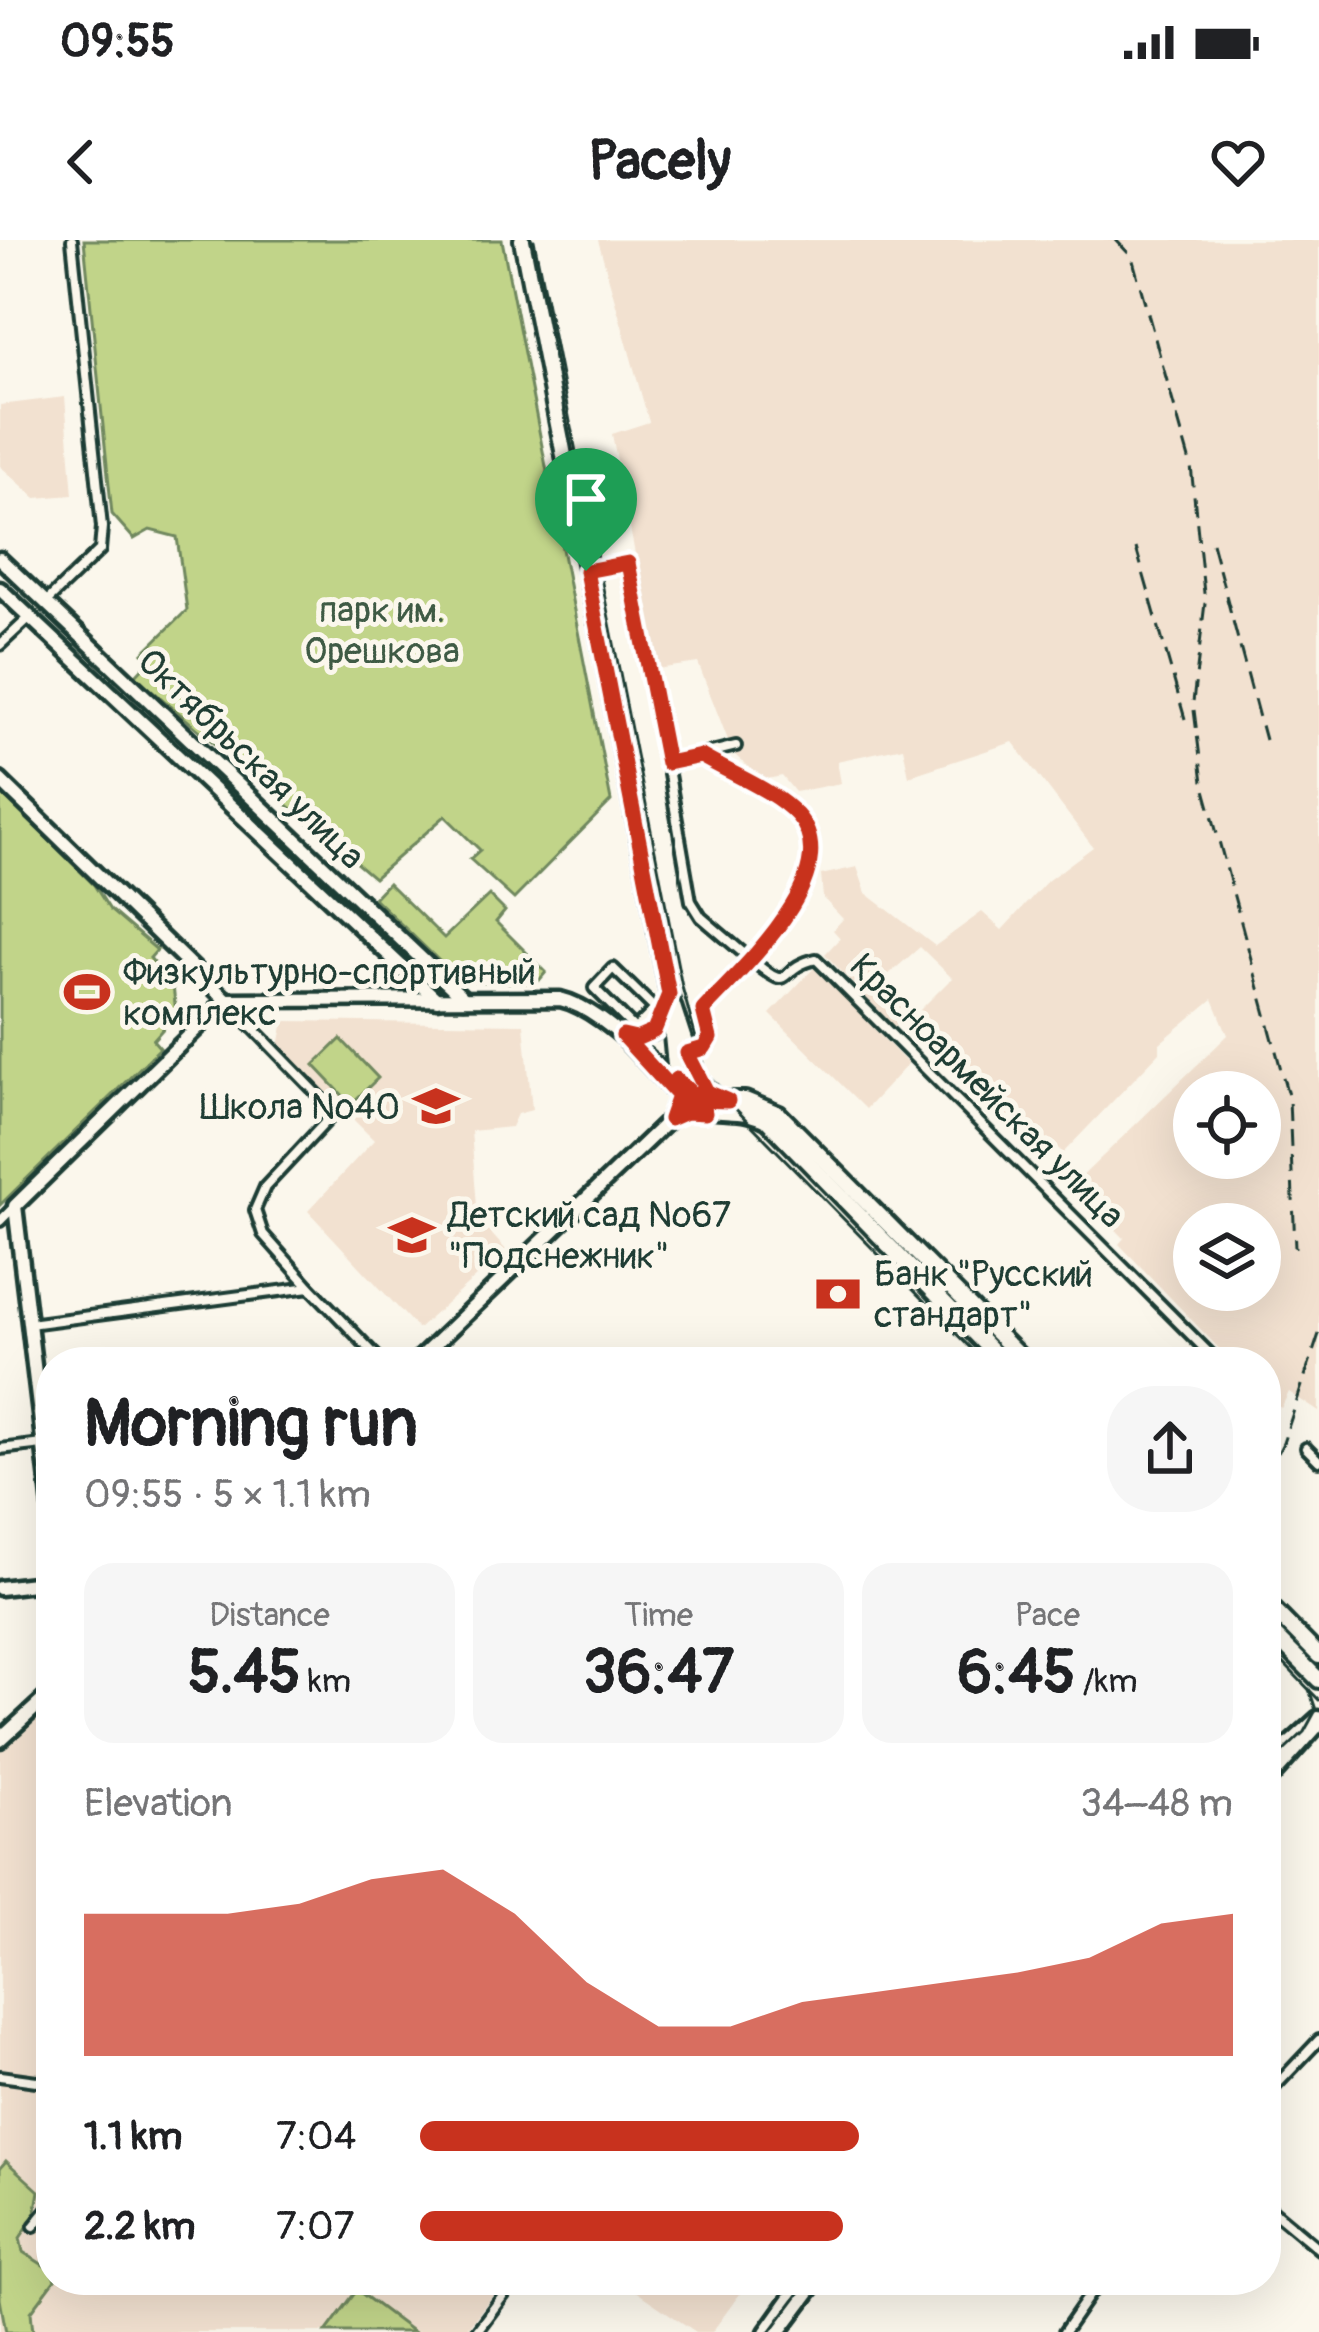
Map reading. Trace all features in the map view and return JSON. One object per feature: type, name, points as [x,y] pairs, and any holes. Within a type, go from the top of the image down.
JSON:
[{"type":"main road","points":[[522,240],[669,994],[687,1053],[707,1092],[728,1101],[746,1100],[779,1114],[1009,1347]]},
{"type":"main road","points":[[669,994],[678,1096],[705,1113],[745,1113],[768,1121],[987,1347]]},
{"type":"main road","points":[[1281,1617],[1319,1656]]},
{"type":"main road","points":[[1281,1642],[1319,1680]]},
{"type":"street","points":[[45,603],[100,550],[102,527],[72,240]]},
{"type":"street","name":"Октябрьская улица","points":[[0,559],[464,999]]},
{"type":"street","points":[[586,571],[628,563],[692,901],[701,917],[749,958]]},
{"type":"street","name":"Октябрьская улица","points":[[0,589],[437,1000]]},
{"type":"street","points":[[0,645],[29,618]]},
{"type":"street","points":[[179,757],[193,744]]},
{"type":"street","points":[[667,763],[736,746]]},
{"type":"street","points":[[687,1053],[704,1048],[710,1038],[703,1010],[801,893],[809,858],[806,832],[792,810],[701,756]]},
{"type":"street","points":[[0,780],[335,1112],[265,1187],[256,1210],[263,1234],[368,1347]]},
{"type":"street","points":[[323,892],[336,880]]},
{"type":"street","points":[[391,954],[402,943]]},
{"type":"street","name":"Красноармейская улица","points":[[749,958],[774,981],[788,978],[810,958],[824,963],[975,1123],[1203,1347]]},
{"type":"street","points":[[629,1033],[655,1010],[613,968],[594,988],[629,1033],[678,1096],[670,1119]]},
{"type":"street","points":[[0,1221],[226,1000],[560,999],[589,1007],[636,1039],[654,1031],[669,994]]},
{"type":"street","points":[[629,1033],[699,1100],[728,1101]]},
{"type":"street","points":[[432,1347],[670,1119],[686,1112],[705,1113]]},
{"type":"street","points":[[15,1206],[36,1380]]},
{"type":"street","points":[[28,1324],[310,1287]]},
{"type":"street","points":[[0,1449],[36,1444]]},
{"type":"street","points":[[1306,1448],[1319,1461]]},
{"type":"street","points":[[0,1588],[36,1584]]},
{"type":"street","points":[[0,1740],[36,1707]]},
{"type":"street","points":[[1281,1751],[1319,1721]]},
{"type":"street","points":[[1281,1765],[1319,1721]]},
{"type":"street","points":[[1281,2080],[1319,2040]]},
{"type":"street","points":[[0,2076],[36,2081]]},
{"type":"street","points":[[1281,2218],[1319,2249]]},
{"type":"street","points":[[476,2332],[504,2295]]},
{"type":"street","points":[[766,2332],[792,2295]]},
{"type":"street","points":[[779,2332],[807,2295]]},
{"type":"street","points":[[1064,2332],[1090,2295]]},
{"type":"shaded area","points":[[598,240],[1319,240],[1319,1412],[1289,1392],[1281,1408],[1281,1347],[1218,1347],[1183,1311],[1281,1311],[1281,1203],[1173,1203],[1173,1300],[1119,1244],[1124,1238],[1073,1185],[1173,1088],[1173,1179],[1281,1179],[1281,1071],[1191,1071],[1228,1035],[1213,999],[1160,1043],[1160,1052],[1063,1153],[1048,1138],[1038,1148],[975,1088],[983,1079],[920,1010],[952,978],[920,947],[880,982],[908,1013],[894,1027],[825,954],[840,938],[833,930],[843,919],[823,898],[821,875],[857,867],[866,893],[935,946],[982,912],[1002,930],[1047,881],[1093,847],[1013,742],[909,776],[903,747],[837,761],[841,783],[795,792],[782,776],[762,780],[733,753],[698,663],[657,669],[612,434],[649,422]]},
{"type":"shaded area","points":[[65,397],[73,495],[36,498],[0,466],[0,405]]},
{"type":"shaded area","points":[[815,967],[908,1064],[866,1109],[770,1014]]},
{"type":"shaded area","points":[[284,1021],[524,1024],[532,1110],[517,1114],[511,1127],[471,1131],[478,1219],[506,1250],[418,1329],[308,1211],[374,1140],[279,1046]]},
{"type":"shaded area","points":[[36,1715],[36,2295],[354,2295],[326,2332],[0,2332],[0,1751]]},
{"type":"shaded area","points":[[362,2295],[493,2295],[464,2332],[413,2332]]},
{"type":"shaded area","points":[[641,2295],[739,2295],[712,2332],[696,2332]]},
{"type":"green space","name":"парк им. Орешкова","points":[[84,240],[502,240],[611,801],[514,899],[470,859],[480,850],[445,816],[374,878],[135,676],[150,660],[143,653],[187,610],[177,537],[150,530],[134,539],[112,514]]},
{"type":"green space","name":"Физкультурно-спортивный комплекс","points":[[0,791],[94,885],[110,910],[157,950],[150,958],[173,985],[176,1014],[153,1040],[160,1048],[0,1205]]},
{"type":"green space","points":[[388,883],[444,938],[489,895],[505,911],[496,922],[546,972],[537,983],[460,981],[374,898]]},
{"type":"green space","points":[[341,1039],[378,1078],[351,1104],[314,1065]]},
{"type":"green space","points":[[6,2161],[36,2188],[35,2215],[20,2238],[23,2252],[36,2260],[36,2295],[44,2295],[31,2312],[33,2332],[6,2332],[0,2299],[0,2168]]},
{"type":"green space","points":[[353,2295],[364,2295],[413,2332],[326,2332]]},
{"type":"tram line","points":[[534,240],[682,987],[706,1074],[969,1347]]},
{"type":"tram line","points":[[1281,1661],[1319,1700]]},
{"type":"tram line","points":[[1281,1754],[1304,1732],[1316,1710],[1309,1689]]},
{"type":"tram line","points":[[770,2332],[798,2295]]},
{"type":"railway","points":[[1116,240],[1132,257],[1191,466],[1205,603],[1193,702],[1203,782],[1289,1099],[1295,1248]]},
{"type":"railway","points":[[1212,543],[1265,740]]},
{"type":"railway","points":[[1136,548],[1185,719]]},
{"type":"railway","points":[[1281,1447],[1319,1334]]},
{"type":"place","name":"Физкультурно-спортивный комплекс","points":[[87,992]]},
{"type":"place","name":"Школа №40","points":[[436,1106]]},
{"type":"place","name":"Детский сад №67 \"Подснежник\"","points":[[412,1235]]},
{"type":"place","name":"Банк \"Русский стандарт\"","points":[[838,1294]]},
{"type":"route","points":[[586,571],[628,563],[667,763],[701,756],[792,810],[806,832],[809,858],[801,893],[783,921],[703,1010],[710,1038],[704,1048],[687,1053],[695,1077],[707,1092],[728,1101],[699,1100],[676,1079],[678,1096],[705,1113],[686,1112],[670,1119],[678,1096],[639,1060],[623,1036],[636,1039],[654,1031],[663,1019],[669,994],[586,571]]}]
